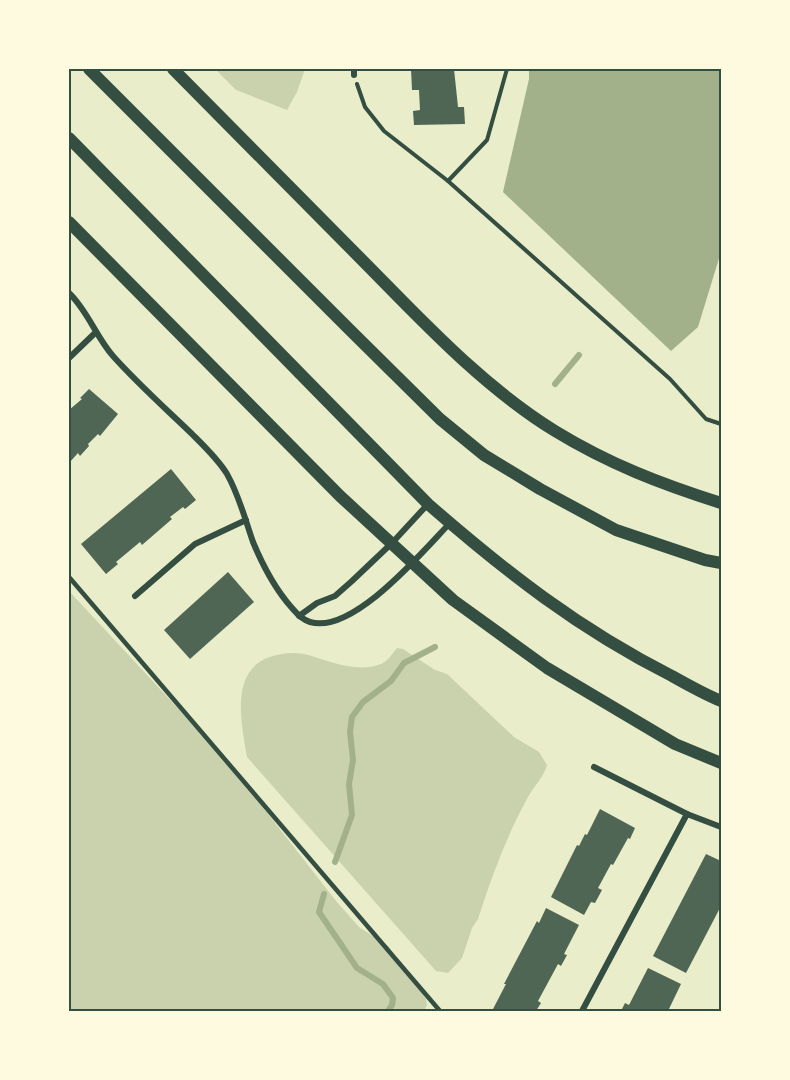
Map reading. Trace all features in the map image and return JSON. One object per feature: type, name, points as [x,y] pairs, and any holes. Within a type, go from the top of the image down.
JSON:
[{"type":"main road","points":[[89,69],[440,419],[484,454],[540,489],[616,530],[705,560],[721,563]]},
{"type":"main road","points":[[173,69],[392,290],[482,377],[520,407],[555,430],[620,467],[676,489],[721,502]]},
{"type":"main road","points":[[69,138],[428,504],[486,555],[565,613],[625,652],[721,701]]},
{"type":"main road","points":[[69,222],[340,496],[453,600],[547,668],[675,744],[721,763]]},
{"type":"street","points":[[69,293],[81,306],[112,356],[207,449],[226,473],[253,542],[272,581],[299,616],[310,622],[324,623],[339,620],[363,608],[450,523]]},
{"type":"street","points":[[69,358],[96,332]]},
{"type":"street","points":[[299,616],[317,603],[334,596],[392,543],[428,504]]},
{"type":"street","points":[[135,596],[195,544],[246,520]]},
{"type":"street","points":[[594,767],[687,814],[721,827]]},
{"type":"street","points":[[582,1011],[687,814]]},
{"type":"lane","points":[[69,577],[440,1011]]},
{"type":"path","points":[[448,181],[487,140],[507,69]]},
{"type":"path","points":[[354,72],[365,107],[384,131],[448,181],[670,379],[706,419],[721,424]]},
{"type":"shaded area","points":[[215,69],[305,69],[297,92],[287,110],[236,90]]},
{"type":"shaded area","points":[[529,69],[721,69],[721,252],[698,327],[671,351],[503,192],[529,79]]},
{"type":"shaded area","points":[[69,591],[226,760],[359,927],[388,946],[426,999],[427,1005],[424,1011],[69,1011]]},
{"type":"shaded area","points":[[397,648],[403,649],[435,670],[447,674],[514,737],[539,752],[547,765],[520,811],[506,841],[462,958],[448,973],[436,971],[247,757],[242,727],[241,696],[244,682],[251,670],[261,661],[277,655],[297,653],[362,668],[381,664]]},
{"type":"building","points":[[411,69],[454,69],[458,107],[464,107],[465,124],[414,125],[413,111],[420,110],[419,90],[412,90]]},
{"type":"building","points":[[89,389],[118,414],[100,436],[98,434],[88,444],[89,446],[80,456],[78,453],[69,463],[69,410],[82,399],[80,398]]},
{"type":"building","points":[[171,469],[196,500],[170,517],[172,519],[142,545],[140,542],[116,562],[118,564],[106,574],[81,544]]},
{"type":"building","points":[[228,572],[254,602],[190,659],[164,630]]},
{"type":"building","points":[[600,809],[635,828],[598,888],[602,890],[595,903],[591,902],[584,915],[551,897],[577,845],[579,846],[585,834],[587,835]]},
{"type":"building","points":[[706,854],[721,861],[721,906],[686,973],[653,956]]},
{"type":"building","points":[[546,908],[579,925],[564,954],[567,955],[561,966],[558,964],[538,1001],[541,1003],[536,1011],[497,1011],[493,1009],[537,921],[539,923]]},
{"type":"building","points":[[648,968],[681,984],[668,1011],[621,1011],[625,1003],[629,1005]]},
{"type":"waterway","points":[[555,384],[579,355]]},
{"type":"waterway","points":[[335,862],[352,815],[349,784],[353,760],[350,732],[352,717],[363,702],[391,681],[404,663],[435,647]]},
{"type":"waterway","points":[[324,894],[319,912],[357,968],[383,984],[393,998],[388,1011]]}]
